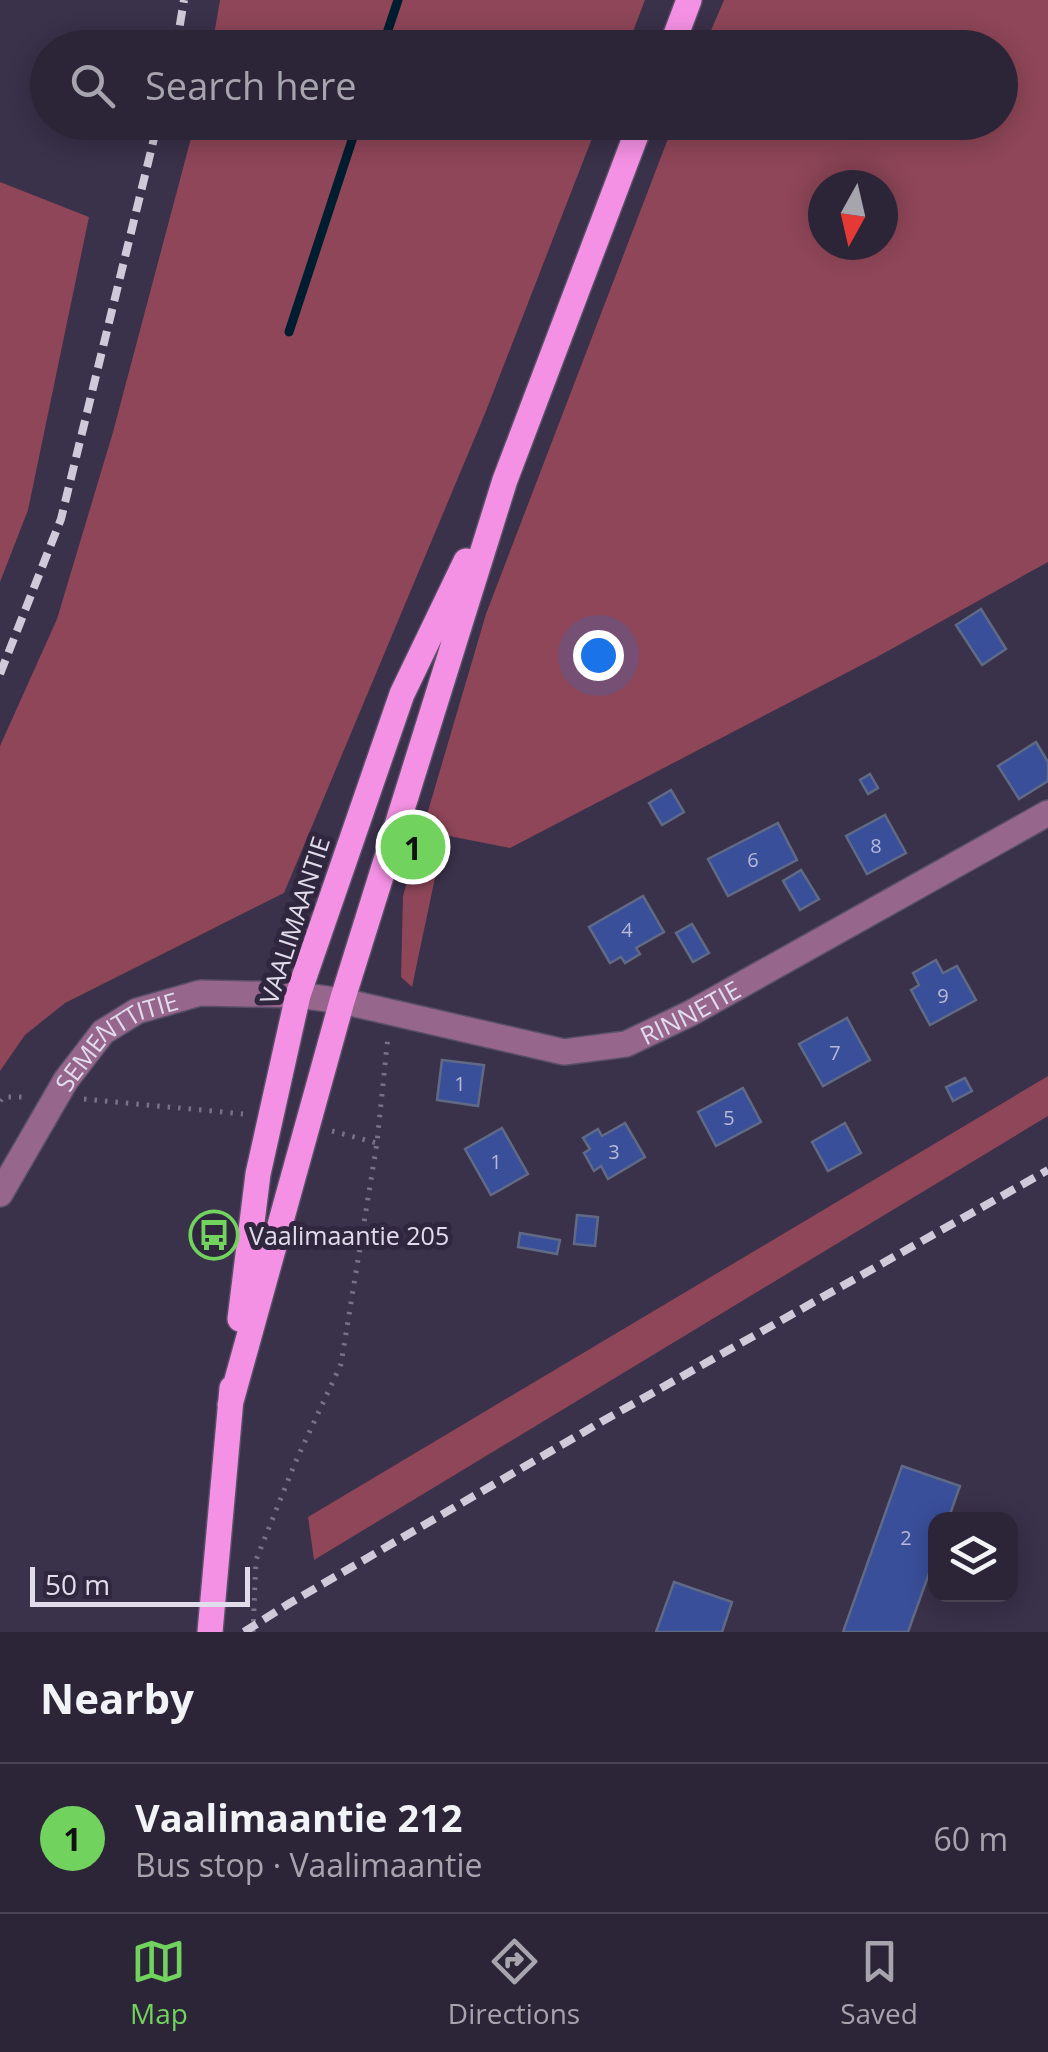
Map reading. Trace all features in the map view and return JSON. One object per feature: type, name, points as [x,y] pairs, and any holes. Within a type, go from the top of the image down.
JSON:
[{"type":"main road","points":[[677,30],[689,0]]},
{"type":"main road","name":"VAALIMAANTIE","points":[[230,1404],[342,1001],[504,480],[634,140]]},
{"type":"main road","name":"VAALIMAANTIE","points":[[210,1632],[230,1404],[258,1174],[298,995],[402,694],[504,480]]},
{"type":"street","name":"RINNETIE","points":[[298,995],[342,1001],[564,1052],[626,1044],[691,1013],[1048,814]]},
{"type":"street","name":"SEMENTTITIE","points":[[0,1194],[66,1080],[104,1032],[136,1011],[200,993],[298,995]]},
{"type":"path","points":[[253,1632],[256,1560],[341,1364],[377,1143],[391,1012]]},
{"type":"path","points":[[0,1101],[3,1097],[57,1097],[270,1117]]},
{"type":"path","points":[[307,1125],[377,1143]]},
{"type":"shaded area","points":[[220,0],[645,0],[634,30],[215,30]]},
{"type":"shaded area","points":[[724,0],[1048,0],[1048,562],[877,657],[510,848],[444,835],[412,987],[401,977],[403,896],[486,614],[667,140],[1018,140],[1018,30],[711,30]]},
{"type":"shaded area","points":[[190,140],[591,140],[486,411],[284,893],[65,1003],[25,1035],[0,1071],[0,746],[57,619],[113,432]]},
{"type":"shaded area","points":[[0,182],[89,217],[28,510],[0,582]]},
{"type":"shaded area","points":[[1048,1076],[1048,1116],[314,1560],[308,1517]]},
{"type":"building","points":[[981,609],[1006,649],[982,665],[956,625]]},
{"type":"building","points":[[1036,742],[1048,762],[1048,781],[1019,799],[998,766]]},
{"type":"building","points":[[870,774],[878,788],[868,794],[860,780]]},
{"type":"building","points":[[671,790],[684,812],[662,825],[649,803]]},
{"type":"building","points":[[885,815],[906,853],[867,874],[846,836]]},
{"type":"building","points":[[778,823],[797,860],[728,896],[708,859]]},
{"type":"building","points":[[801,870],[819,899],[800,910],[783,881]]},
{"type":"building","points":[[643,896],[664,932],[636,948],[640,954],[625,963],[621,957],[610,963],[589,927]]},
{"type":"building","points":[[692,924],[709,953],[693,962],[676,933]]},
{"type":"building","points":[[936,960],[943,973],[957,966],[976,1000],[930,1025],[911,990],[919,985],[913,973]]},
{"type":"building","points":[[847,1018],[870,1060],[823,1086],[799,1044]]},
{"type":"building","points":[[442,1060],[484,1065],[478,1106],[437,1100]]},
{"type":"building","points":[[965,1078],[972,1091],[953,1101],[946,1087]]},
{"type":"building","points":[[743,1088],[761,1122],[716,1146],[698,1112]]},
{"type":"building","points":[[625,1123],[645,1157],[608,1179],[601,1166],[594,1171],[584,1153],[590,1149],[583,1138],[598,1129],[602,1136]]},
{"type":"building","points":[[845,1123],[861,1153],[828,1171],[812,1142]]},
{"type":"building","points":[[502,1128],[528,1174],[491,1195],[465,1149]]},
{"type":"building","points":[[577,1215],[598,1217],[595,1246],[574,1244]]},
{"type":"building","points":[[520,1233],[560,1240],[557,1254],[518,1247]]},
{"type":"building","points":[[902,1466],[960,1486],[951,1512],[928,1512],[928,1576],[908,1632],[843,1632]]},
{"type":"building","points":[[674,1582],[732,1602],[722,1632],[656,1632]]},
{"type":"waterway","points":[[388,30],[398,0]]},
{"type":"waterway","points":[[289,332],[352,140]]},
{"type":"railway","points":[[179,30],[184,0]]},
{"type":"railway","points":[[0,674],[61,519],[154,140]]},
{"type":"railway","points":[[244,1632],[601,1422],[1048,1170]]},
{"type":"place","name":"Vaalimaantie 212","points":[[413,847]]},
{"type":"place","name":"Vaalimaantie 205","points":[[214,1235]]}]
